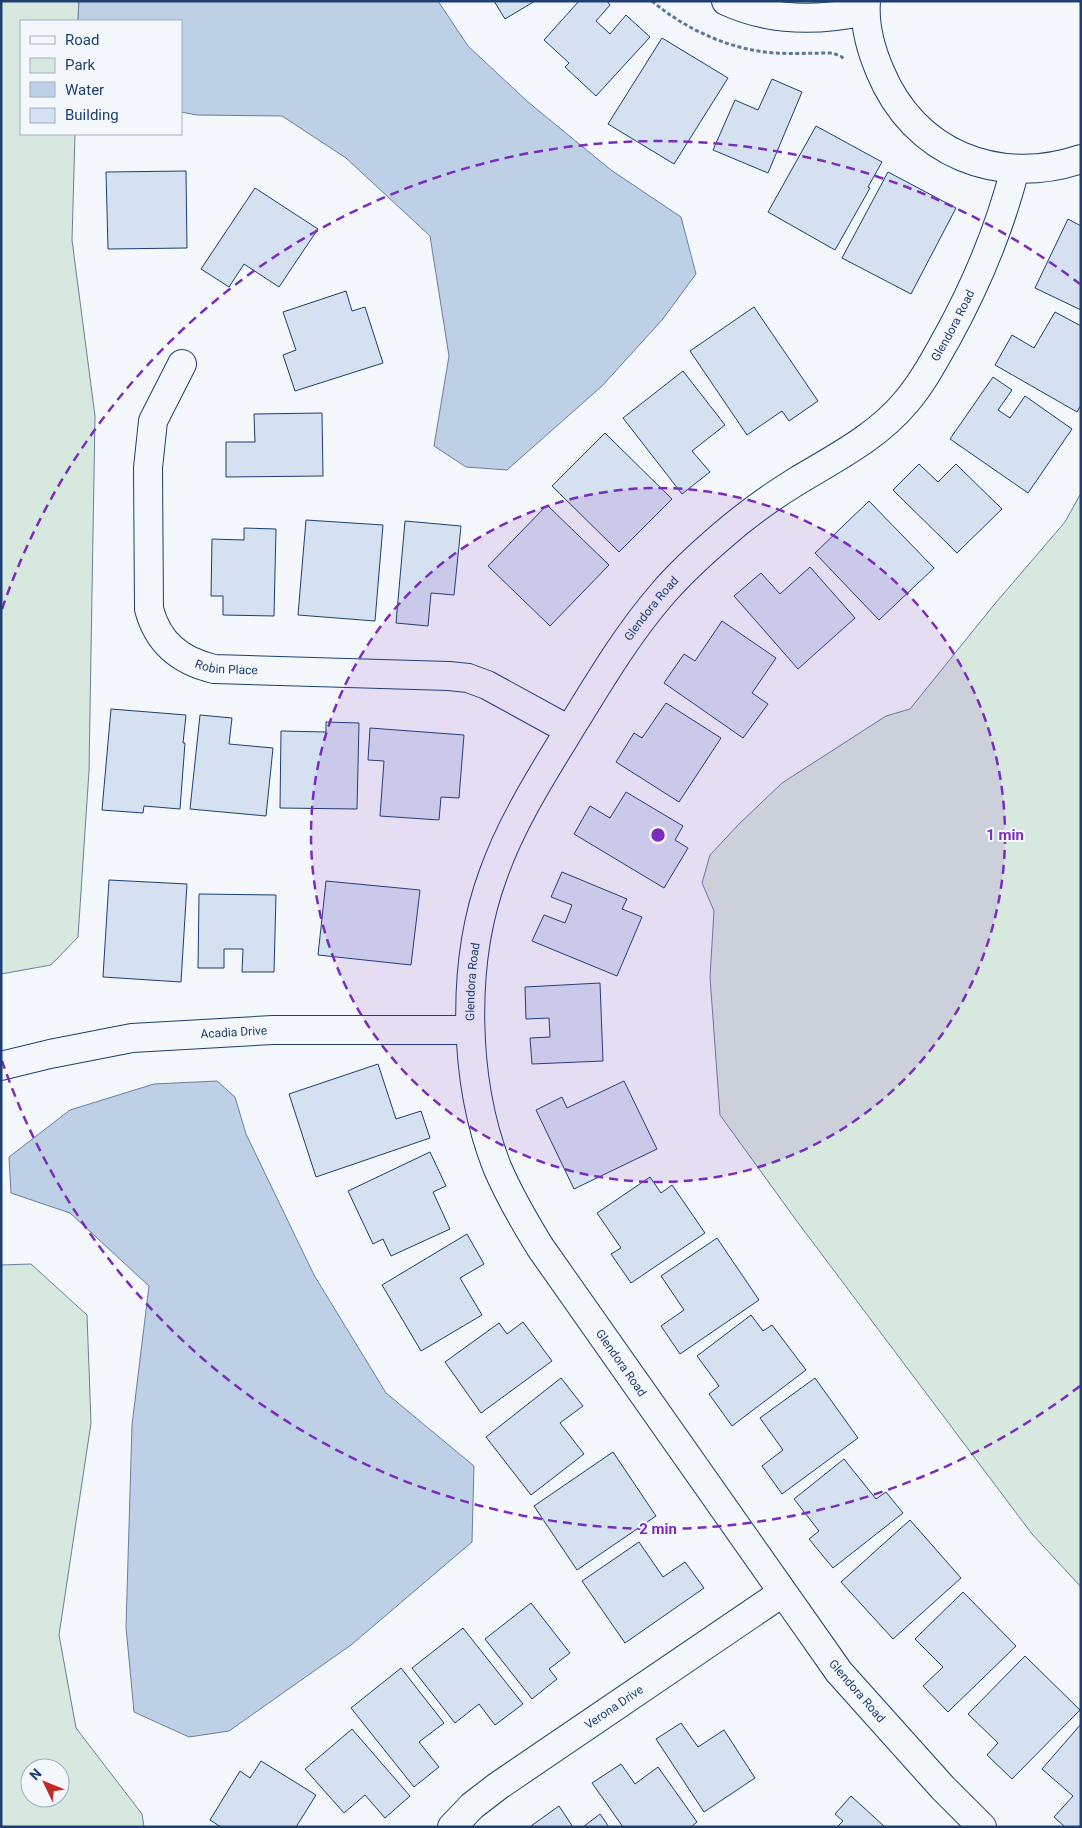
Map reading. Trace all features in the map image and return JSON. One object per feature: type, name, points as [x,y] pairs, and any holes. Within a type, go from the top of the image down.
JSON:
[{"type":"street","points":[[726,1],[736,6],[772,15],[810,18],[847,15],[866,6],[871,50],[886,87],[918,129],[938,144],[960,156],[983,164],[1015,169],[1056,166],[1081,159]]},
{"type":"street","name":"Glendora Road","points":[[982,1827],[942,1788],[839,1672],[540,1247],[519,1213],[496,1164],[487,1136],[475,1074],[470,1030],[470,991],[473,953],[480,914],[493,874],[510,835],[533,792],[569,730],[613,661],[663,592],[694,561],[758,506],[861,442],[904,405],[920,384],[938,354],[961,313],[985,263],[1006,203],[1015,169]]},
{"type":"street","name":"Robin Place","points":[[182,364],[153,420],[148,468],[149,609],[153,623],[160,636],[172,648],[184,658],[199,665],[214,668],[468,678],[487,685],[569,730]]},
{"type":"street","name":"Acadia Drive","points":[[1,1066],[132,1038],[273,1030],[470,1030]]},
{"type":"street","name":"Verona Drive","points":[[452,1827],[472,1806],[498,1786],[782,1593]]},
{"type":"path","points":[[652,1],[672,18],[715,38],[745,48],[773,53],[833,54],[842,57],[847,65]]},
{"type":"green space","points":[[1,1],[79,1],[78,20],[20,20],[20,135],[75,135],[72,240],[95,416],[89,771],[78,937],[51,965],[1,974]]},
{"type":"green space","points":[[1081,493],[1081,1587],[1032,1534],[796,1220],[720,1115],[710,977],[714,911],[702,883],[710,855],[782,783],[886,716],[910,709],[993,606],[1065,522]]},
{"type":"green space","points":[[31,1264],[87,1315],[91,1423],[59,1635],[76,1728],[142,1814],[144,1827],[1,1827],[1,1265]]},
{"type":"water","points":[[79,1],[438,1],[468,46],[528,102],[611,170],[681,217],[696,274],[662,320],[602,386],[507,470],[466,467],[434,446],[449,356],[430,236],[346,158],[282,116],[197,115],[182,112],[182,20],[78,20]]},
{"type":"water","points":[[217,1081],[235,1097],[246,1134],[314,1275],[386,1393],[474,1466],[472,1542],[351,1645],[229,1731],[189,1737],[134,1712],[126,1627],[132,1425],[149,1286],[70,1213],[11,1193],[9,1157],[70,1110],[154,1084]]},
{"type":"building","points":[[494,1],[535,1],[505,19]]},
{"type":"building","points":[[579,1],[607,1],[610,5],[596,21],[610,34],[626,15],[650,37],[596,96],[565,67],[569,63],[544,40]]},
{"type":"building","points":[[662,38],[728,78],[674,164],[608,124]]},
{"type":"building","points":[[772,79],[802,92],[768,173],[713,150],[735,100],[758,110]]},
{"type":"building","points":[[816,126],[882,162],[868,187],[870,188],[835,250],[768,212]]},
{"type":"building","points":[[186,171],[187,248],[108,249],[106,172]]},
{"type":"building","points":[[888,172],[956,208],[911,294],[842,258]]},
{"type":"building","points":[[255,188],[318,229],[279,287],[244,264],[229,287],[201,269]]},
{"type":"building","points":[[1068,219],[1081,226],[1081,310],[1035,288]]},
{"type":"building","points":[[346,291],[352,311],[365,307],[383,363],[295,391],[283,355],[296,350],[283,312]]},
{"type":"building","points":[[754,307],[818,401],[789,421],[782,411],[747,435],[690,351]]},
{"type":"building","points":[[1055,312],[1081,326],[1081,405],[1077,412],[995,365],[1012,335],[1034,348]]},
{"type":"building","points":[[683,371],[725,425],[692,451],[710,472],[682,494],[623,418]]},
{"type":"building","points":[[993,377],[1012,390],[998,410],[1010,418],[1025,396],[1072,429],[1028,493],[950,439]]},
{"type":"building","points":[[322,413],[323,476],[226,477],[226,442],[255,442],[254,414]]},
{"type":"building","points":[[605,433],[672,499],[619,552],[552,486]]},
{"type":"building","points":[[919,464],[938,482],[956,464],[1002,509],[957,553],[893,490]]},
{"type":"building","points":[[869,501],[934,568],[879,620],[815,553]]},
{"type":"building","points":[[547,505],[609,565],[550,626],[488,566]]},
{"type":"building","points":[[306,520],[383,525],[375,621],[298,615]]},
{"type":"building","points":[[405,521],[461,526],[454,595],[431,593],[428,626],[396,623]]},
{"type":"building","points":[[244,528],[276,529],[274,616],[223,615],[223,596],[211,596],[212,539],[244,540]]},
{"type":"building","points":[[810,567],[855,618],[798,669],[734,596],[761,573],[780,594]]},
{"type":"building","points":[[722,621],[776,658],[752,693],[768,704],[743,738],[664,683],[684,654],[695,661]]},
{"type":"building","points":[[666,703],[721,738],[679,802],[616,762],[634,733],[642,738]]},
{"type":"building","points":[[111,709],[186,715],[180,809],[144,806],[143,813],[102,810]]},
{"type":"building","points":[[200,715],[232,718],[229,744],[273,748],[266,816],[190,809]]},
{"type":"building","points":[[326,722],[359,723],[357,809],[280,808],[281,731],[326,732]]},
{"type":"building","points":[[370,728],[464,735],[459,798],[441,797],[439,820],[380,816],[384,761],[368,760]]},
{"type":"building","points":[[626,792],[683,826],[675,840],[688,848],[664,888],[574,834],[590,806],[610,818]]},
{"type":"building","points":[[562,872],[627,899],[622,909],[642,917],[617,976],[532,941],[544,915],[565,923],[572,905],[551,897]]},
{"type":"building","points":[[109,880],[187,884],[181,982],[103,977]]},
{"type":"building","points":[[326,881],[420,890],[411,965],[318,955]]},
{"type":"building","points":[[199,894],[276,895],[274,972],[242,972],[243,949],[224,949],[224,968],[198,968]]},
{"type":"building","points":[[600,983],[603,1061],[532,1064],[530,1038],[550,1037],[549,1018],[526,1019],[525,987]]},
{"type":"building","points":[[378,1064],[396,1119],[421,1111],[430,1138],[316,1177],[289,1094]]},
{"type":"building","points":[[624,1081],[657,1149],[574,1189],[536,1110],[562,1097],[567,1108]]},
{"type":"building","points":[[430,1152],[446,1186],[433,1192],[450,1229],[391,1256],[383,1239],[373,1244],[348,1191]]},
{"type":"building","points":[[650,1177],[661,1193],[672,1185],[705,1233],[631,1283],[611,1254],[621,1248],[597,1213]]},
{"type":"building","points":[[467,1234],[484,1264],[460,1278],[482,1315],[421,1351],[382,1285]]},
{"type":"building","points":[[717,1238],[759,1300],[680,1354],[661,1326],[684,1310],[661,1276]]},
{"type":"building","points":[[751,1315],[763,1331],[772,1325],[806,1370],[732,1426],[709,1394],[719,1386],[697,1356]]},
{"type":"building","points":[[523,1322],[552,1361],[481,1413],[445,1362],[499,1323],[507,1334]]},
{"type":"building","points":[[561,1378],[583,1406],[560,1423],[584,1454],[531,1495],[486,1437]]},
{"type":"building","points":[[815,1378],[858,1438],[782,1494],[762,1466],[783,1450],[760,1418]]},
{"type":"building","points":[[613,1452],[656,1516],[577,1570],[534,1506]]},
{"type":"building","points":[[844,1459],[876,1499],[886,1492],[903,1513],[833,1568],[809,1539],[819,1531],[794,1499]]},
{"type":"building","points":[[910,1520],[961,1578],[893,1639],[841,1582]]},
{"type":"building","points":[[639,1542],[663,1577],[685,1562],[704,1588],[625,1643],[582,1581]]},
{"type":"building","points":[[963,1592],[1016,1646],[948,1712],[923,1686],[943,1667],[915,1639]]},
{"type":"building","points":[[531,1603],[570,1653],[549,1669],[557,1679],[532,1699],[485,1639]]},
{"type":"building","points":[[463,1628],[523,1704],[495,1725],[479,1704],[455,1723],[412,1668]]},
{"type":"building","points":[[1025,1656],[1080,1710],[1012,1779],[987,1755],[998,1743],[968,1714]]},
{"type":"building","points":[[401,1668],[444,1723],[419,1742],[439,1767],[414,1787],[351,1708]]},
{"type":"building","points":[[681,1723],[698,1747],[724,1730],[755,1778],[704,1812],[656,1739]]},
{"type":"building","points":[[1081,1724],[1081,1827],[1065,1827],[1054,1817],[1073,1796],[1042,1769]]},
{"type":"building","points":[[352,1729],[410,1796],[385,1818],[365,1795],[344,1813],[305,1769]]},
{"type":"building","points":[[261,1761],[316,1795],[296,1827],[221,1827],[210,1820],[240,1771],[250,1778]]},
{"type":"building","points":[[621,1764],[635,1784],[658,1767],[697,1822],[691,1827],[623,1827],[592,1783]]},
{"type":"building","points":[[851,1796],[885,1827],[837,1827],[843,1821],[835,1814]]},
{"type":"building","points":[[559,1806],[573,1827],[531,1827],[531,1826]]},
{"type":"building","points":[[600,1814],[609,1827],[583,1827]]}]
